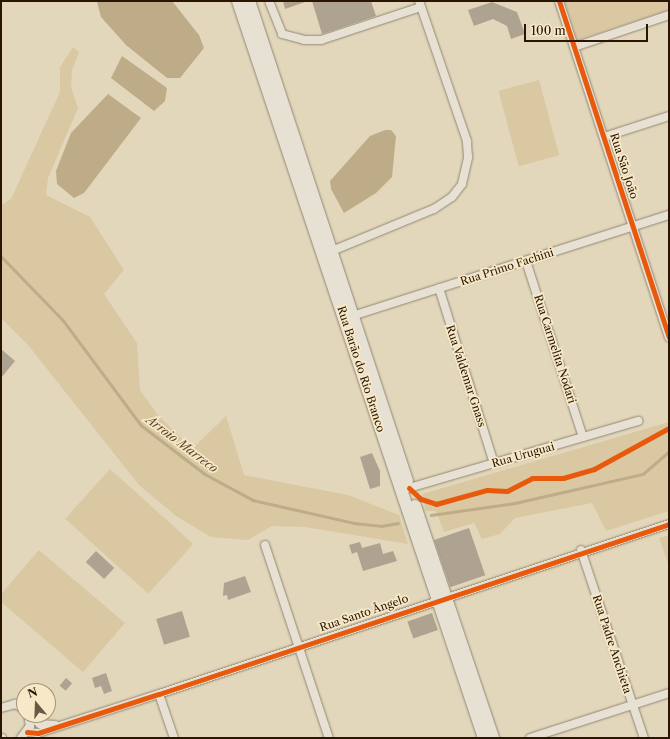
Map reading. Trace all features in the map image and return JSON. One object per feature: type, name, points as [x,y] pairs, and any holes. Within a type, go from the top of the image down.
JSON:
[{"type":"main road","name":"Rua Barão do Rio Branco","points":[[238,1],[259,47]]},
{"type":"main road","name":"Rua Barão do Rio Branco","points":[[249,1],[259,47],[441,597],[484,738]]},
{"type":"main road","name":"Rua Barão do Rio Branco","points":[[348,317],[409,488],[424,545]]},
{"type":"main road","name":"Rua Barão do Rio Branco","points":[[441,597],[493,738]]},
{"type":"street","points":[[268,1],[282,34],[304,40],[321,40],[420,4],[466,141],[468,157],[462,184],[452,197],[434,209],[327,253]]},
{"type":"street","name":"Rua São João","points":[[559,1],[669,338]]},
{"type":"street","points":[[574,47],[669,15]]},
{"type":"street","points":[[604,137],[669,116]]},
{"type":"street","name":"Rua Primo Fachini","points":[[348,317],[669,215]]},
{"type":"street","name":"Rua Carmelita Nodari","points":[[526,261],[583,438]]},
{"type":"street","name":"Rua Valdemar Gnass","points":[[438,288],[494,463]]},
{"type":"street","name":"Rua Uruguai","points":[[409,488],[638,421]]},
{"type":"street","name":"Rua Santo Ângelo","points":[[25,736],[159,694],[581,550],[669,524]]},
{"type":"street","points":[[265,545],[329,738]]},
{"type":"street","name":"Rua Padre Anchieta","points":[[581,550],[644,738]]},
{"type":"street","points":[[530,738],[669,693]]},
{"type":"street","points":[[159,694],[174,738]]},
{"type":"street","points":[[2,706],[16,705]]},
{"type":"street","points":[[25,736],[27,723]]},
{"type":"street","points":[[39,723],[66,724]]},
{"type":"shaded area","points":[[172,1],[199,35],[204,48],[180,78],[167,78],[126,45],[101,17],[97,2]]},
{"type":"shaded area","points":[[564,1],[669,1],[669,10],[577,40]]},
{"type":"shaded area","points":[[73,47],[79,52],[72,70],[71,87],[78,108],[48,178],[46,195],[90,217],[124,270],[104,294],[137,343],[140,390],[157,414],[192,449],[226,416],[244,475],[348,495],[399,515],[408,544],[305,527],[272,526],[248,540],[211,537],[176,516],[139,485],[28,345],[1,318],[1,205],[11,199],[60,92],[60,67]]},
{"type":"shaded area","points":[[122,56],[167,88],[165,101],[154,111],[111,78]]},
{"type":"shaded area","points":[[539,80],[559,155],[519,166],[498,91]]},
{"type":"shaded area","points":[[108,94],[141,118],[84,193],[74,198],[57,184],[56,171],[71,133]]},
{"type":"shaded area","points":[[385,130],[391,130],[396,136],[392,177],[376,193],[344,213],[331,189],[330,181],[370,136]]},
{"type":"shaded area","points":[[669,422],[669,511],[606,531],[592,503],[515,518],[500,534],[482,539],[474,523],[444,532],[436,511],[426,511],[422,494]]},
{"type":"shaded area","points":[[110,469],[193,544],[148,594],[65,519]]},
{"type":"shaded area","points":[[669,535],[669,566],[659,538]]},
{"type":"shaded area","points":[[39,550],[125,623],[83,672],[1,602],[1,594]]},
{"type":"building","points":[[283,1],[305,1],[305,2],[285,9]]},
{"type":"building","points":[[312,1],[371,1],[376,16],[322,34]]},
{"type":"building","points":[[492,2],[517,12],[525,34],[511,39],[507,26],[493,19],[474,26],[468,10]]},
{"type":"building","points":[[1,349],[15,361],[1,378]]},
{"type":"building","points":[[372,453],[380,471],[380,486],[370,489],[360,457]]},
{"type":"building","points":[[469,528],[485,575],[450,587],[434,540]]},
{"type":"building","points":[[360,542],[362,548],[380,543],[383,554],[393,551],[397,561],[363,571],[357,552],[352,554],[349,545]]},
{"type":"building","points":[[96,551],[114,568],[104,579],[86,562]]},
{"type":"building","points":[[245,576],[251,592],[228,600],[227,595],[223,596],[224,583]]},
{"type":"building","points":[[182,611],[190,637],[164,645],[156,619]]},
{"type":"building","points":[[432,613],[438,630],[413,638],[407,621]]},
{"type":"building","points":[[106,673],[112,691],[104,694],[101,686],[95,688],[92,678]]},
{"type":"building","points":[[66,678],[72,683],[66,691],[60,686]]},
{"type":"waterway","name":"Arroio Marreco","points":[[1,256],[63,320],[141,425],[205,474],[253,500],[354,523],[381,526],[398,523]]},
{"type":"waterway","name":"Arroio Marreco","points":[[431,515],[515,503],[643,474],[669,451]]},
{"type":"cycle path","points":[[559,1],[669,338]]},
{"type":"cycle path","points":[[409,488],[421,499],[436,504],[487,490],[507,491],[532,478],[563,478],[594,469],[669,428]]},
{"type":"cycle path","points":[[27,732],[38,733],[159,694],[669,524]]}]
